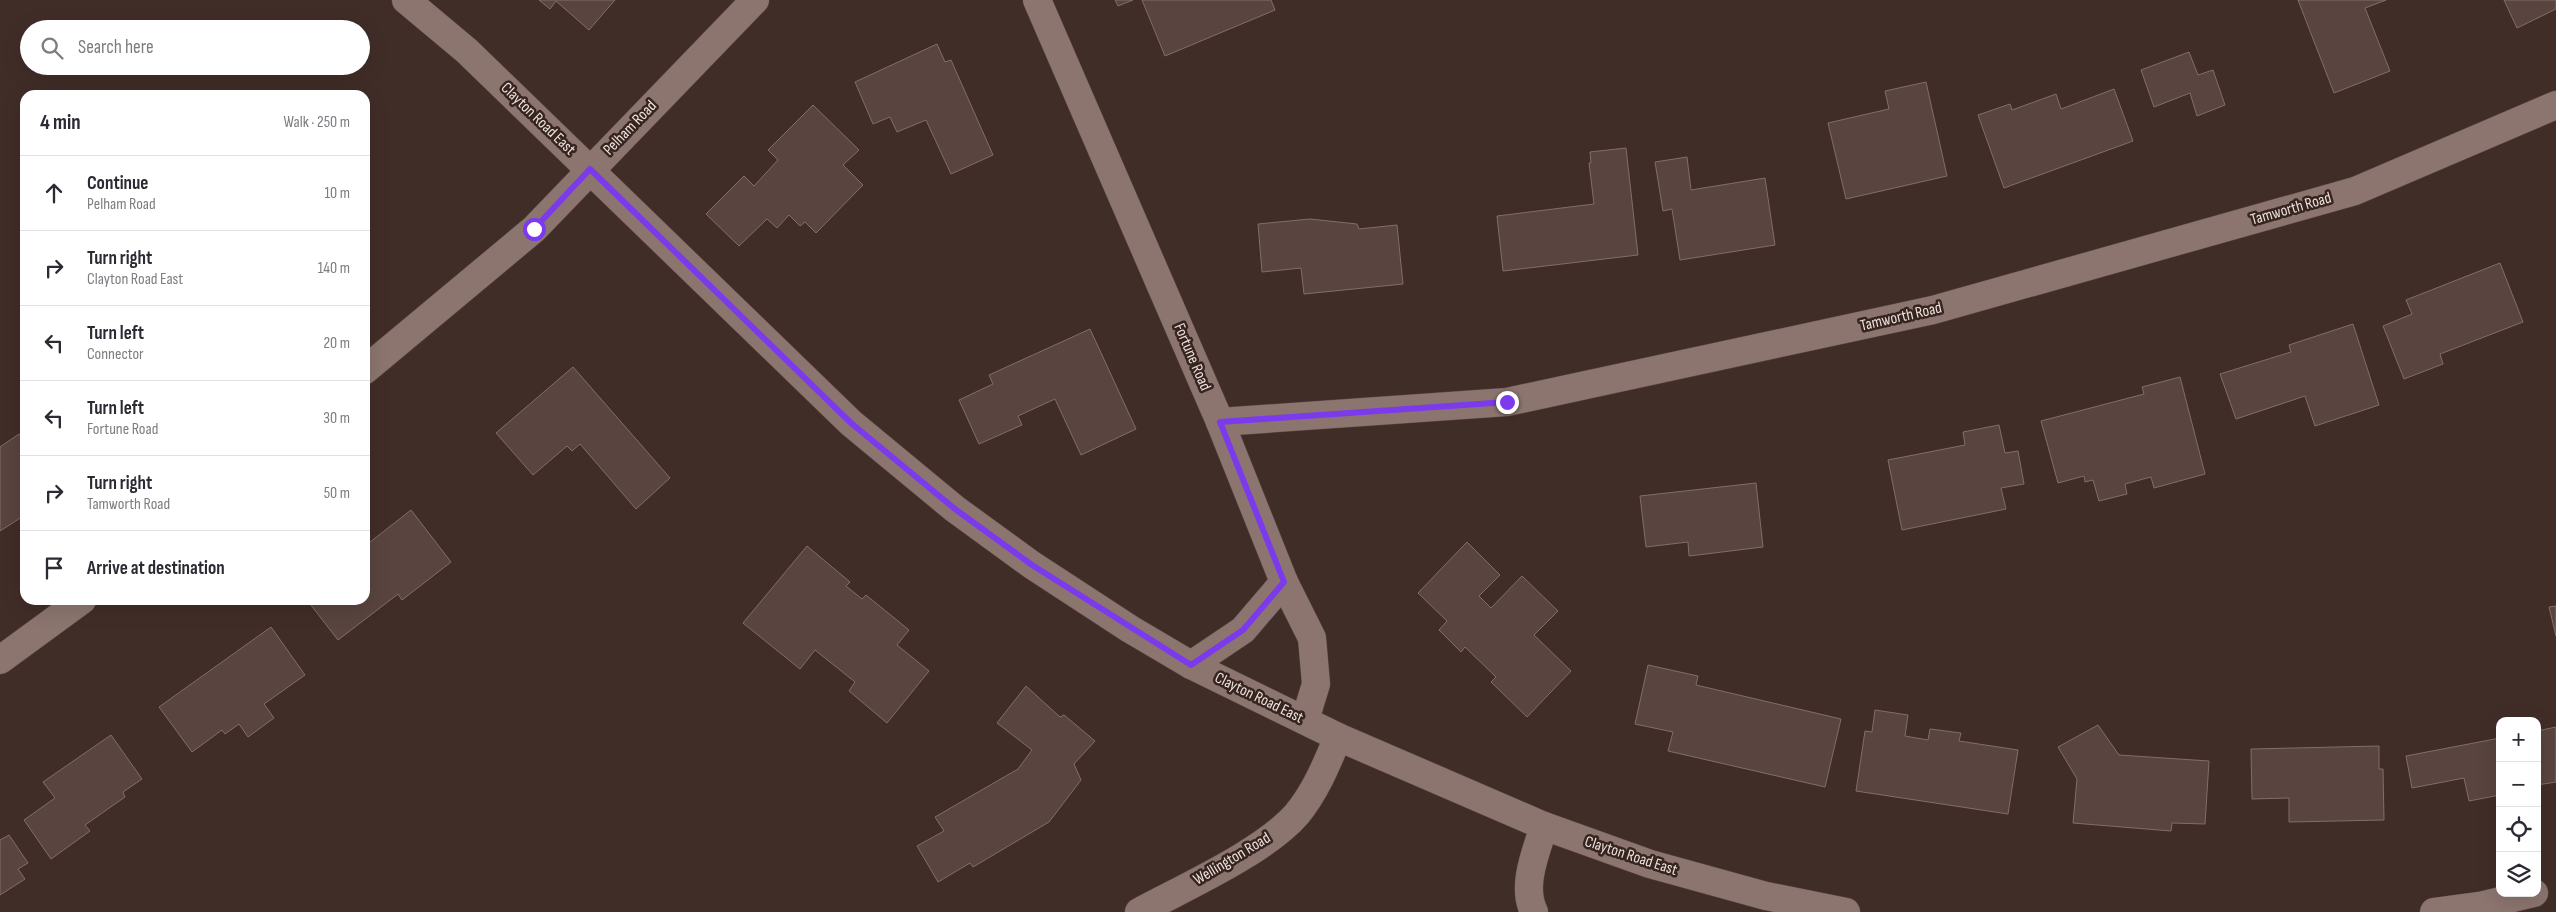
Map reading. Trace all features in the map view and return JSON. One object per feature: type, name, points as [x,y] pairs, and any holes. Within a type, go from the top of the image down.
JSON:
[{"type":"street","name":"Clayton Road East","points":[[406,0],[467,51],[851,423],[940,496],[1032,565],[1191,665],[1338,736],[1544,826],[1650,864],[1766,896],[1846,912]]},
{"type":"street","name":"Pelham Road","points":[[370,366],[534,229],[755,0]]},
{"type":"street","name":"Fortune Road","points":[[1037,0],[1220,422],[1284,582],[1312,638],[1316,684],[1305,720]]},
{"type":"street","name":"Tamworth Road","points":[[1220,422],[1507,402],[1933,310],[2355,191],[2556,105]]},
{"type":"street","points":[[1191,665],[1243,630],[1284,582]]},
{"type":"street","points":[[0,660],[75,605]]},
{"type":"street","name":"Wellington Road","points":[[1139,912],[1270,839],[1297,813],[1322,776],[1338,736]]},
{"type":"street","points":[[1534,912],[1530,904],[1530,871],[1544,826]]},
{"type":"street","points":[[2541,892],[2556,888]]},
{"type":"street","points":[[2434,912],[2479,906],[2518,897]]},
{"type":"building","points":[[539,0],[615,0],[589,30],[556,1],[550,9]]},
{"type":"building","points":[[1115,0],[1133,0],[1118,6]]},
{"type":"building","points":[[1142,0],[1271,0],[1275,10],[1165,56]]},
{"type":"building","points":[[2298,0],[2386,0],[2365,8],[2390,71],[2334,93]]},
{"type":"building","points":[[2504,0],[2556,0],[2556,9],[2517,28]]},
{"type":"building","points":[[937,44],[945,62],[951,60],[993,155],[951,174],[926,120],[897,132],[890,117],[873,124],[855,82]]},
{"type":"building","points":[[2189,52],[2198,75],[2213,70],[2225,105],[2197,116],[2190,93],[2154,107],[2141,70]]},
{"type":"building","points":[[1926,82],[1947,176],[1846,199],[1828,123],[1889,109],[1885,91]]},
{"type":"building","points":[[2114,89],[2133,141],[2004,188],[1978,115],[2010,104],[2012,110],[2056,94],[2061,109]]},
{"type":"building","points":[[813,105],[859,150],[843,165],[863,185],[816,233],[805,222],[800,226],[789,215],[777,228],[767,219],[739,246],[706,214],[744,176],[754,186],[778,160],[768,150]]},
{"type":"building","points":[[1626,148],[1638,255],[1503,271],[1497,216],[1594,204],[1589,163],[1591,163],[1590,152]]},
{"type":"building","points":[[1687,157],[1691,190],[1765,178],[1775,245],[1680,260],[1672,209],[1663,211],[1655,162]]},
{"type":"building","points":[[1310,219],[1357,224],[1359,229],[1397,225],[1403,284],[1304,294],[1301,268],[1262,272],[1258,224]]},
{"type":"building","points":[[2500,263],[2523,322],[2440,354],[2443,364],[2404,379],[2383,326],[2412,314],[2406,300]]},
{"type":"building","points":[[2353,324],[2379,405],[2315,426],[2305,396],[2236,419],[2220,374],[2291,352],[2289,345]]},
{"type":"building","points":[[1090,329],[1136,429],[1081,455],[1055,399],[1018,416],[1022,425],[979,444],[959,400],[993,384],[989,375]]},
{"type":"building","points":[[573,367],[670,478],[636,509],[580,444],[572,451],[567,446],[533,475],[496,433]]},
{"type":"building","points":[[2180,377],[2205,474],[2154,488],[2151,477],[2125,484],[2127,494],[2099,501],[2093,480],[2085,482],[2084,476],[2058,483],[2041,421],[2144,394],[2142,387]]},
{"type":"building","points":[[1999,425],[2005,453],[2018,451],[2024,484],[2001,488],[2006,509],[1902,530],[1888,460],[1965,445],[1963,432]]},
{"type":"building","points":[[19,434],[20,435],[20,518],[0,531],[0,447]]},
{"type":"building","points":[[1756,483],[1763,547],[1689,556],[1688,542],[1646,547],[1640,496]]},
{"type":"building","points":[[411,510],[451,562],[402,600],[398,594],[338,640],[311,605],[370,605],[370,542]]},
{"type":"building","points":[[1467,542],[1500,575],[1479,596],[1491,608],[1522,576],[1558,611],[1534,635],[1571,671],[1527,717],[1491,682],[1496,677],[1465,647],[1461,652],[1439,630],[1447,621],[1418,593]]},
{"type":"building","points":[[807,546],[850,582],[846,586],[862,599],[866,595],[909,630],[897,645],[929,671],[887,723],[849,691],[855,682],[815,650],[800,669],[743,623]]},
{"type":"building","points":[[2556,606],[2556,636],[2549,607]]},
{"type":"building","points":[[271,627],[305,675],[264,704],[274,718],[248,737],[239,724],[225,734],[222,730],[192,752],[159,707]]},
{"type":"building","points":[[1648,665],[1698,676],[1696,685],[1841,719],[1825,787],[1668,751],[1673,732],[1635,724]]},
{"type":"building","points":[[1026,686],[1060,717],[1064,715],[1095,741],[1074,764],[1081,780],[1049,822],[973,867],[970,863],[938,882],[917,846],[944,831],[935,817],[1018,769],[1032,750],[997,723]]},
{"type":"building","points":[[1875,710],[1908,715],[1905,736],[1928,740],[1930,729],[1961,733],[1959,741],[2018,750],[2008,814],[1856,791],[1865,731],[1872,732]]},
{"type":"building","points":[[2098,725],[2119,755],[2209,761],[2205,824],[2172,823],[2171,831],[2073,823],[2077,779],[2058,747]]},
{"type":"building","points":[[2556,727],[2556,782],[2541,784],[2541,762],[2541,730]]},
{"type":"building","points":[[111,735],[142,779],[123,792],[125,797],[85,825],[90,831],[51,859],[24,820],[55,798],[43,782]]},
{"type":"building","points":[[2496,739],[2496,796],[2469,801],[2464,778],[2412,788],[2406,756]]},
{"type":"building","points":[[2379,746],[2379,769],[2383,769],[2384,820],[2289,822],[2289,798],[2252,799],[2251,749]]},
{"type":"building","points":[[9,835],[28,863],[18,869],[25,879],[0,895],[0,840]]},
{"type":"route","points":[[534,229],[590,169],[851,423],[955,509],[1032,565],[1130,629],[1191,665],[1243,630],[1284,582],[1220,422],[1507,402]]}]
